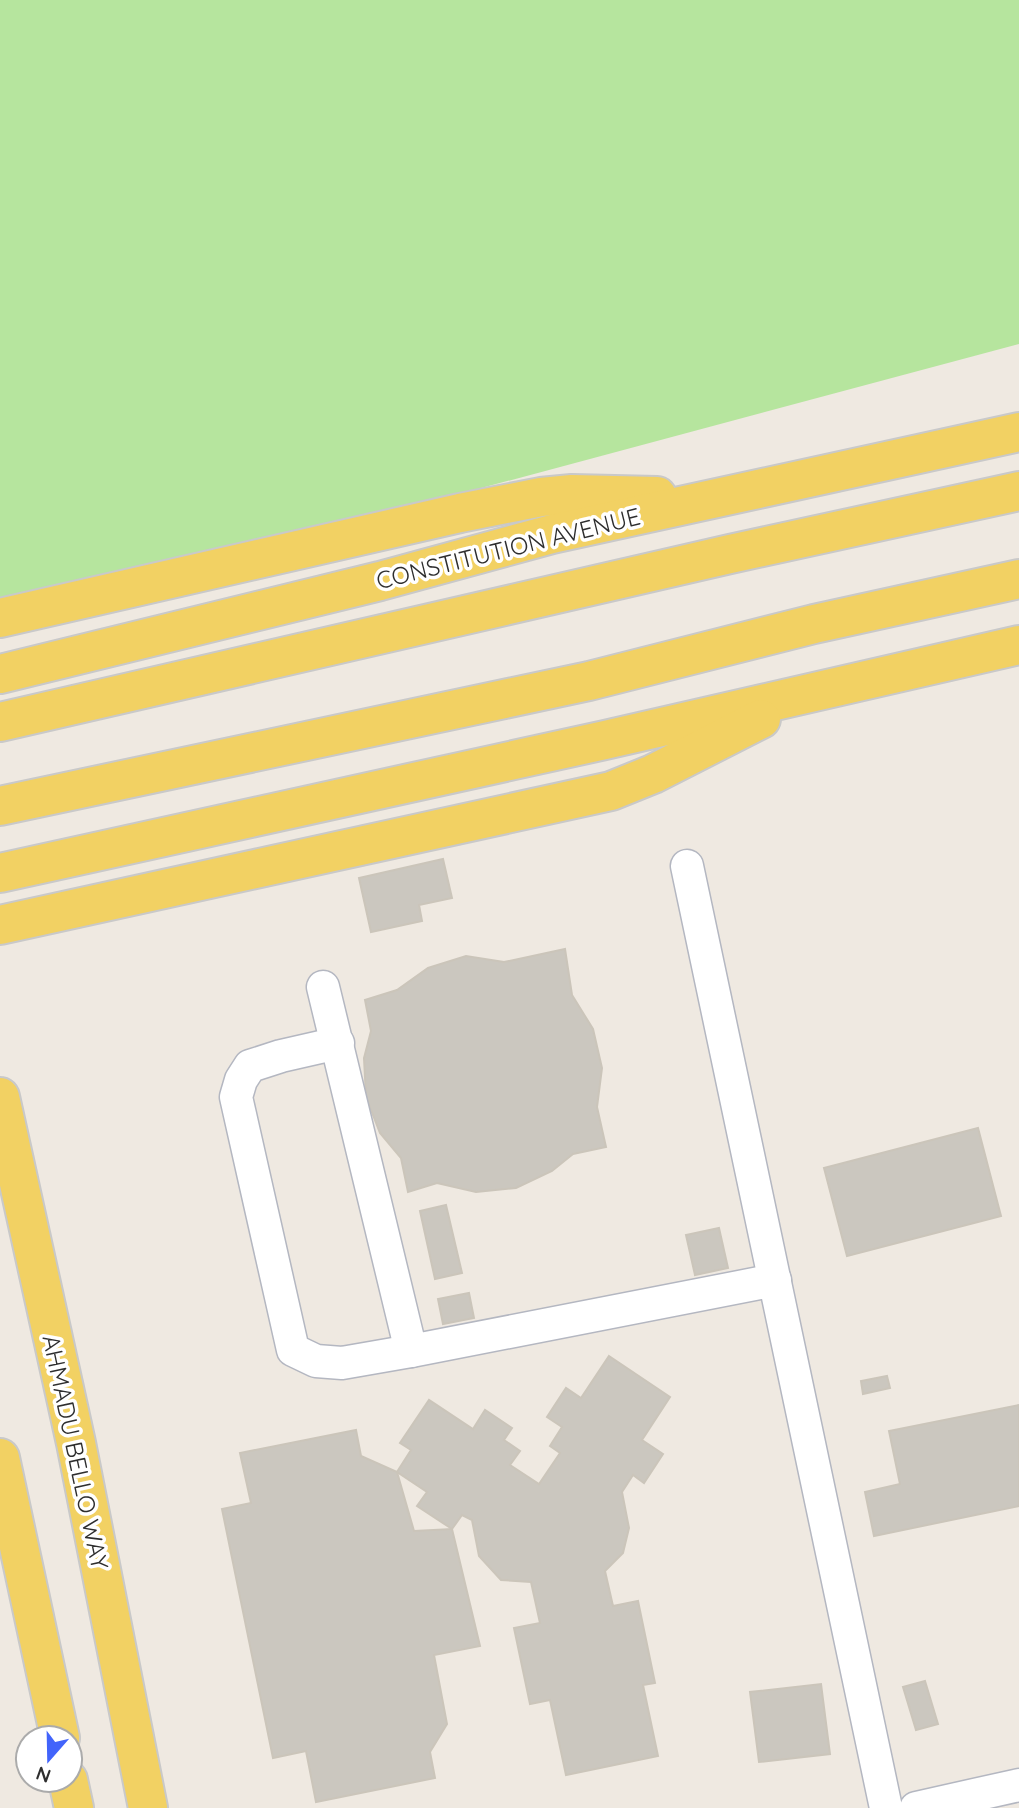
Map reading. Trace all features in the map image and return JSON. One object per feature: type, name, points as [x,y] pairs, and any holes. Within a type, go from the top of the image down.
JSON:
[{"type":"main road","name":"CONSTITUTION AVENUE","points":[[0,674],[380,581],[552,534],[1019,432]]},
{"type":"main road","points":[[0,722],[1019,491]]},
{"type":"main road","points":[[0,618],[541,497],[572,494],[718,497]]},
{"type":"main road","points":[[0,806],[589,681],[814,624],[1019,579]]},
{"type":"main road","points":[[0,873],[605,740],[1019,645]]},
{"type":"main road","points":[[0,925],[611,791],[653,774],[822,690]]},
{"type":"main road","name":"AHMADU BELLO WAY","points":[[0,1097],[76,1443],[148,1808]]},
{"type":"main road","points":[[0,1458],[57,1724]]},
{"type":"street","points":[[687,866],[886,1808]]},
{"type":"street","points":[[323,988],[411,1351]]},
{"type":"street","points":[[338,1043],[250,1066],[241,1080],[236,1097],[293,1350],[316,1361],[342,1363],[775,1280]]},
{"type":"street","points":[[916,1808],[1019,1786]]},
{"type":"green space","points":[[0,0],[1019,0],[1019,344],[0,617]]},
{"type":"building","points":[[443,859],[452,898],[419,905],[422,921],[371,932],[359,878]]},
{"type":"building","points":[[565,949],[572,995],[593,1029],[602,1068],[597,1107],[606,1147],[573,1154],[552,1171],[516,1188],[476,1192],[437,1183],[408,1192],[401,1158],[380,1133],[366,1097],[364,1058],[371,1031],[365,1000],[397,990],[428,968],[466,956],[504,962]]},
{"type":"building","points":[[978,1128],[1001,1216],[847,1256],[824,1168]]},
{"type":"building","points":[[446,1205],[462,1273],[435,1279],[420,1211]]},
{"type":"building","points":[[719,1228],[728,1268],[695,1275],[686,1235]]},
{"type":"building","points":[[469,1293],[474,1318],[443,1324],[438,1299]]},
{"type":"building","points":[[609,1356],[670,1397],[642,1440],[663,1454],[644,1483],[633,1475],[622,1492],[629,1528],[623,1553],[605,1571],[613,1606],[638,1601],[655,1683],[643,1685],[658,1756],[566,1775],[550,1700],[530,1704],[514,1628],[540,1623],[531,1582],[501,1580],[479,1556],[472,1520],[462,1515],[452,1529],[417,1506],[427,1492],[397,1472],[411,1450],[400,1443],[429,1400],[473,1429],[485,1410],[512,1428],[504,1440],[520,1451],[510,1465],[539,1484],[560,1453],[550,1446],[562,1427],[547,1417],[566,1388],[581,1398]]},
{"type":"building","points":[[887,1376],[890,1388],[863,1394],[861,1381]]},
{"type":"building","points":[[1019,1405],[1019,1506],[874,1536],[865,1492],[900,1484],[889,1431]]},
{"type":"building","points":[[356,1430],[361,1456],[397,1472],[414,1531],[452,1529],[480,1646],[434,1655],[447,1724],[430,1752],[435,1778],[316,1802],[306,1751],[273,1758],[222,1509],[251,1503],[240,1453]]},
{"type":"building","points":[[925,1681],[938,1724],[916,1730],[903,1687]]},
{"type":"building","points":[[821,1684],[830,1754],[759,1762],[750,1692]]}]
